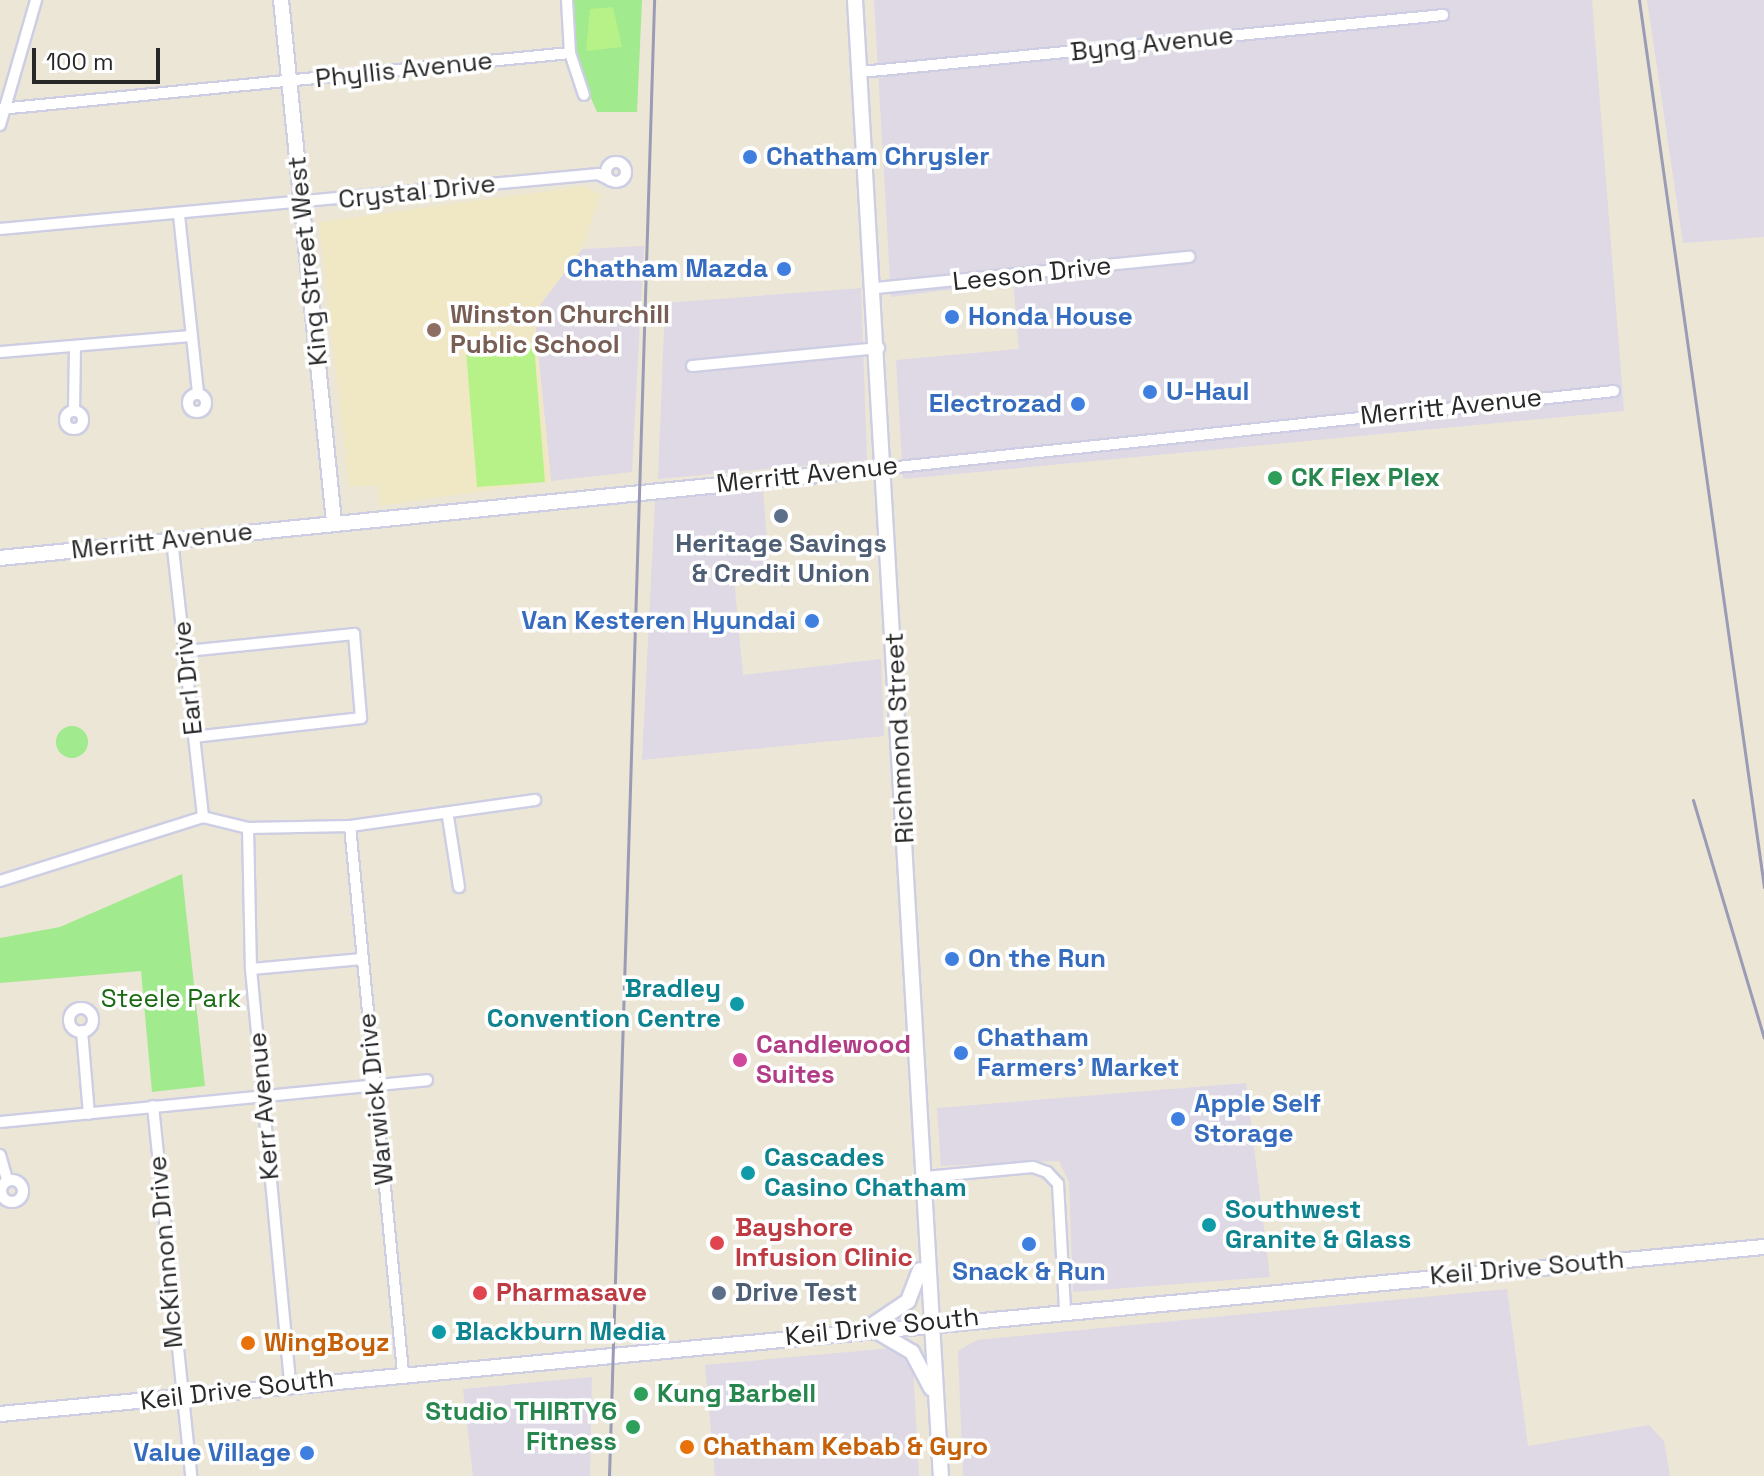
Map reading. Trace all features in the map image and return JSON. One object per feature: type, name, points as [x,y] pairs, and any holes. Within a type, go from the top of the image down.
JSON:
[{"type":"main road","name":"King Street West","points":[[281,0],[334,522]]},
{"type":"main road","name":"Richmond Street","points":[[855,0],[888,468],[925,1177],[924,1242],[941,1476]]},
{"type":"main road","name":"Merritt Avenue","points":[[0,558],[888,468]]},
{"type":"main road","points":[[924,1242],[908,1301],[867,1328],[912,1352],[936,1403]]},
{"type":"main road","name":"Keil Drive South","points":[[0,1414],[179,1398],[290,1382],[929,1320],[1764,1247]]},
{"type":"street","points":[[0,125],[2,109],[36,0]]},
{"type":"street","points":[[567,0],[570,53],[584,95]]},
{"type":"street","name":"Byng Avenue","points":[[861,72],[1443,15]]},
{"type":"street","name":"Phyllis Avenue","points":[[2,109],[570,53]]},
{"type":"street","points":[[595,175],[608,165],[618,161],[626,171],[622,180],[610,180],[608,165]]},
{"type":"street","name":"Crystal Drive","points":[[0,229],[595,175],[610,180]]},
{"type":"street","points":[[179,215],[198,394]]},
{"type":"street","name":"Leeson Drive","points":[[876,288],[1189,257]]},
{"type":"street","points":[[0,352],[75,350],[191,336]]},
{"type":"street","points":[[692,366],[879,348]]},
{"type":"street","points":[[74,411],[75,350]]},
{"type":"street","name":"Merritt Avenue","points":[[888,468],[1614,391]]},
{"type":"street","name":"Earl Drive","points":[[172,540],[187,651],[203,817]]},
{"type":"street","points":[[187,651],[354,634],[361,718],[194,737]]},
{"type":"street","points":[[0,881],[203,817],[248,828],[350,826],[448,817],[535,800]]},
{"type":"street","points":[[448,817],[459,887]]},
{"type":"street","name":"Warwick Drive","points":[[350,826],[403,1372]]},
{"type":"street","name":"Kerr Avenue","points":[[248,828],[251,969],[290,1382]]},
{"type":"street","points":[[251,969],[363,959]]},
{"type":"street","points":[[82,1031],[89,1114]]},
{"type":"street","points":[[0,1122],[427,1080]]},
{"type":"street","name":"McKinnon Drive","points":[[153,1106],[179,1398],[191,1476]]},
{"type":"street","points":[[0,1155],[7,1180]]},
{"type":"street","points":[[925,1177],[1033,1167],[1047,1172],[1058,1184],[1065,1310]]},
{"type":"shaded area","points":[[874,0],[1592,0],[1624,411],[903,479],[896,360],[1019,349],[1013,282],[891,297]]},
{"type":"shaded area","points":[[1647,0],[1764,0],[1764,237],[1683,243]]},
{"type":"shaded area","name":"Winston Churchill Public School","points":[[584,186],[601,195],[582,249],[534,313],[551,481],[380,506],[377,485],[349,487],[319,222]]},
{"type":"shaded area","points":[[644,246],[632,472],[551,481],[534,313],[582,249]]},
{"type":"shaded area","points":[[861,288],[867,460],[658,479],[665,303]]},
{"type":"shaded area","points":[[763,487],[769,573],[734,579],[743,675],[881,659],[884,736],[642,760],[655,501]]},
{"type":"shaded area","points":[[1246,1083],[1270,1277],[1073,1292],[1069,1182],[1059,1161],[941,1166],[937,1108]]},
{"type":"shaded area","points":[[1507,1289],[1528,1446],[1649,1425],[1664,1441],[1670,1476],[963,1476],[958,1351],[977,1340]]},
{"type":"shaded area","points":[[892,1348],[913,1367],[919,1476],[715,1476],[705,1365]]},
{"type":"shaded area","points":[[592,1377],[590,1476],[473,1476],[463,1389]]},
{"type":"green space","points":[[568,0],[642,0],[637,112],[597,112],[573,57]]},
{"type":"green space","points":[[613,7],[622,47],[586,51],[590,9]]},
{"type":"green space","points":[[534,345],[545,482],[477,487],[466,351]]},
{"type":"green space","points":[[72,726],[84,730],[88,742],[84,754],[72,758],[60,754],[56,742],[60,730]]},
{"type":"green space","name":"Steele Park","points":[[182,874],[205,1086],[152,1092],[141,971],[0,983],[0,938],[60,927]]},
{"type":"railway","points":[[609,1476],[654,0]]},
{"type":"railway","points":[[1639,0],[1764,887]]},
{"type":"railway","points":[[1693,800],[1764,1038]]},
{"type":"place","name":"Chatham Chrysler","points":[[750,157]]},
{"type":"place","name":"Chatham Mazda","points":[[784,269]]},
{"type":"place","name":"Honda House","points":[[952,317]]},
{"type":"place","name":"Winston Churchill Public School","points":[[434,330]]},
{"type":"place","name":"U-Haul","points":[[1150,392]]},
{"type":"place","name":"Electrozad","points":[[1078,404]]},
{"type":"place","name":"CK Flex Plex","points":[[1275,478]]},
{"type":"place","name":"Heritage Savings & Credit Union","points":[[781,516]]},
{"type":"place","name":"Van Kesteren Hyundai","points":[[812,621]]},
{"type":"place","name":"On the Run","points":[[952,959]]},
{"type":"place","name":"Bradley Convention Centre","points":[[737,1004]]},
{"type":"place","name":"Chatham Farmers' Market","points":[[961,1053]]},
{"type":"place","name":"Candlewood Suites","points":[[740,1060]]},
{"type":"place","name":"Apple Self Storage","points":[[1178,1119]]},
{"type":"place","name":"Cascades Casino Chatham","points":[[748,1173]]},
{"type":"place","name":"Southwest Granite & Glass","points":[[1209,1225]]},
{"type":"place","name":"Bayshore Infusion Clinic","points":[[717,1243]]},
{"type":"place","name":"Snack & Run","points":[[1029,1244]]},
{"type":"place","name":"Pharmasave","points":[[480,1293]]},
{"type":"place","name":"Drive Test","points":[[719,1293]]},
{"type":"place","name":"Blackburn Media","points":[[439,1332]]},
{"type":"place","name":"WingBoyz","points":[[248,1343]]},
{"type":"place","name":"Kung Barbell","points":[[641,1394]]},
{"type":"place","name":"Studio THIRTY6 Fitness","points":[[633,1427]]},
{"type":"place","name":"Chatham Kebab & Gyro","points":[[687,1447]]},
{"type":"place","name":"Value Village","points":[[307,1453]]}]
